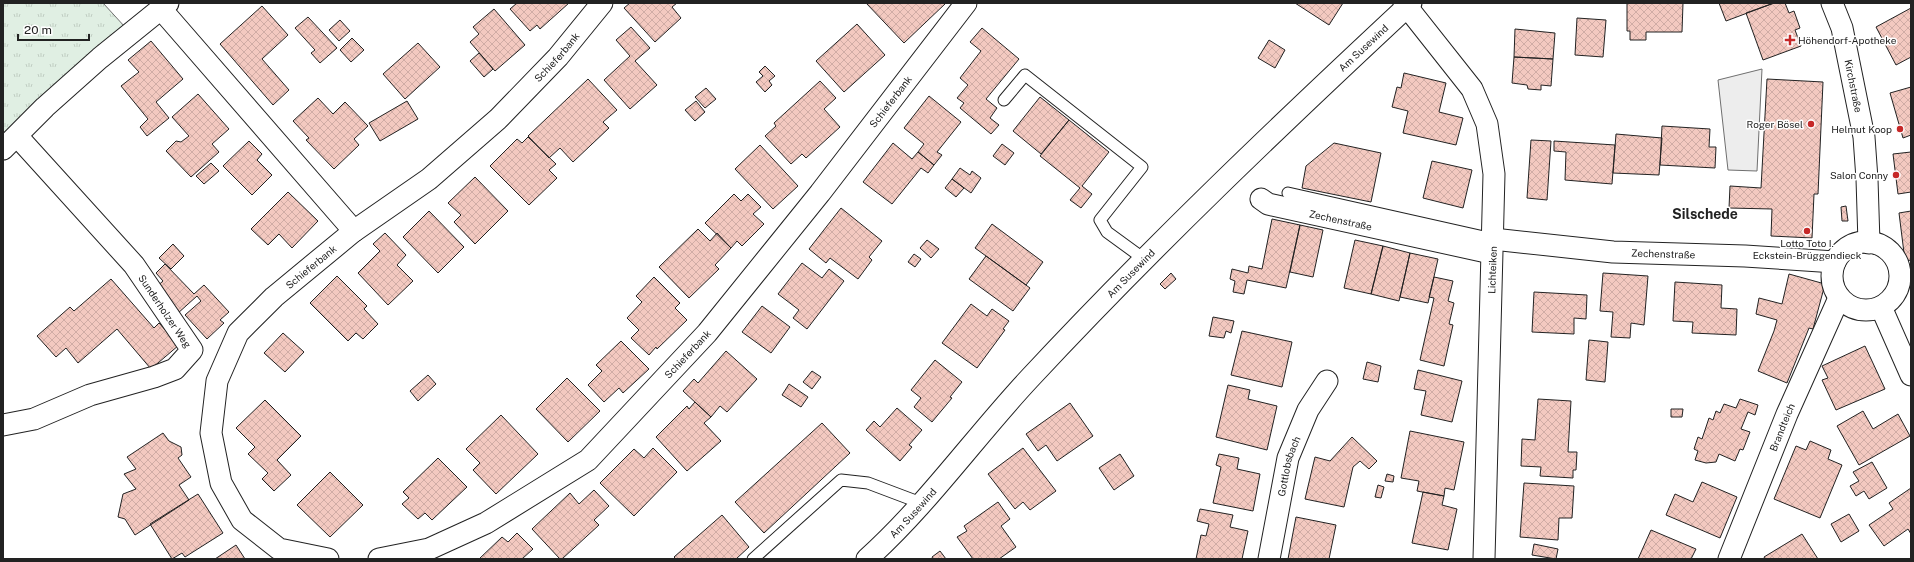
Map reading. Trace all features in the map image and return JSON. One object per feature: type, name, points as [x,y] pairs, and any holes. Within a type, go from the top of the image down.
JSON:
[{"type":"street","name":"Schieferbank","points":[[328,559],[279,550],[242,520],[221,483],[211,433],[217,381],[238,333],[274,297],[354,231],[429,179],[498,120],[558,57],[602,3]]},
{"type":"street","name":"Schieferbank","points":[[378,559],[428,554],[486,523],[588,460],[707,333],[820,193],[966,3]]},
{"type":"street","name":"Kirchstraße","points":[[1832,3],[1842,28],[1864,137],[1869,242]]},
{"type":"street","name":"Lichteiken","points":[[1408,4],[1472,89],[1487,124],[1494,174],[1484,559]]},
{"type":"street","name":"Am Susewind","points":[[867,559],[921,503],[1028,380],[1144,259],[1233,171],[1408,4]]},
{"type":"street","name":"Sunderholzer Weg","points":[[3,425],[34,419],[90,395],[154,377],[175,369],[192,350],[134,265],[10,142],[45,107],[100,58],[164,6],[354,231]]},
{"type":"street","name":"Zechenstraße","points":[[1261,199],[1268,204],[1492,246],[1613,252],[1745,256],[1835,262]]},
{"type":"street","points":[[1869,242],[1876,244],[1890,252],[1905,274],[1900,281],[1896,293],[1888,302],[1881,307],[1859,310],[1851,307],[1839,298],[1835,291],[1832,277],[1835,262],[1849,247],[1855,244],[1869,242]]},
{"type":"street","name":"Brandteich","points":[[1729,559],[1787,414],[1839,298]]},
{"type":"street","points":[[1881,307],[1911,375]]},
{"type":"street","name":"Gottlobsbach","points":[[1269,559],[1288,458],[1308,410],[1327,381]]},
{"type":"lane","points":[[1004,100],[1025,76],[1142,167],[1100,220],[1107,232],[1144,259]]},
{"type":"lane","points":[[1288,193],[1492,246]]},
{"type":"lane","points":[[754,559],[841,480],[868,483],[921,503]]},
{"type":"green space","points":[[3,3],[103,3],[125,27],[3,141]]},
{"type":"shaded area","points":[[1762,69],[1757,171],[1728,170],[1718,80]]},
{"type":"building","points":[[517,3],[569,3],[540,29],[537,25],[530,31],[510,9]]},
{"type":"building","points":[[630,3],[677,3],[672,7],[681,18],[655,42],[624,8]]},
{"type":"building","points":[[866,3],[946,3],[904,43]]},
{"type":"building","points":[[1295,3],[1343,3],[1329,25]]},
{"type":"building","points":[[1627,3],[1683,3],[1682,32],[1646,32],[1646,40],[1630,40],[1630,31],[1627,31]]},
{"type":"building","points":[[1719,3],[1774,3],[1726,21]]},
{"type":"building","points":[[1774,3],[1785,3],[1789,13],[1794,11],[1800,28],[1795,30],[1801,46],[1763,60],[1746,13]]},
{"type":"building","points":[[262,6],[288,35],[262,59],[289,90],[273,105],[220,44]]},
{"type":"building","points":[[1911,8],[1911,57],[1896,65],[1876,27]]},
{"type":"building","points":[[494,9],[525,45],[495,71],[470,42],[479,34],[473,27]]},
{"type":"building","points":[[308,17],[337,48],[320,63],[311,53],[315,50],[295,28]]},
{"type":"building","points":[[1577,18],[1606,20],[1603,57],[1575,55]]},
{"type":"building","points":[[340,20],[350,31],[339,41],[329,30]]},
{"type":"building","points":[[857,24],[885,55],[844,92],[816,61]]},
{"type":"building","points":[[631,27],[650,48],[635,61],[657,85],[630,109],[604,80],[630,56],[616,40]]},
{"type":"building","points":[[982,28],[1019,59],[986,99],[997,108],[990,118],[999,125],[991,134],[960,108],[964,103],[957,98],[968,85],[960,78],[981,51],[970,42]]},
{"type":"building","points":[[1515,29],[1555,33],[1553,59],[1514,57]]},
{"type":"building","points":[[352,38],[364,50],[351,62],[340,50]]},
{"type":"building","points":[[1269,40],[1285,50],[1275,68],[1258,58]]},
{"type":"building","points":[[151,41],[183,79],[156,102],[169,118],[147,136],[140,127],[148,119],[121,86],[139,72],[128,60]]},
{"type":"building","points":[[418,43],[440,67],[405,99],[383,74]]},
{"type":"building","points":[[479,53],[493,69],[484,77],[470,61]]},
{"type":"building","points":[[1514,57],[1553,59],[1551,86],[1541,85],[1541,90],[1528,89],[1527,85],[1512,83]]},
{"type":"building","points":[[765,66],[775,76],[769,81],[772,85],[765,92],[756,82],[763,76],[759,72]]},
{"type":"building","points":[[1404,73],[1446,83],[1439,112],[1463,118],[1456,145],[1403,133],[1408,111],[1392,107],[1397,87],[1401,88]]},
{"type":"building","points":[[588,79],[617,110],[603,122],[609,128],[573,162],[560,148],[549,158],[528,136]]},
{"type":"building","points":[[1767,79],[1823,82],[1818,194],[1814,194],[1812,238],[1771,236],[1772,209],[1729,208],[1730,186],[1761,188]]},
{"type":"building","points":[[820,81],[836,98],[824,109],[840,127],[806,158],[802,154],[791,164],[765,136],[776,126],[774,123]]},
{"type":"building","points":[[1911,87],[1911,135],[1903,138],[1890,93]]},
{"type":"building","points":[[706,88],[716,99],[705,108],[695,97]]},
{"type":"building","points":[[198,94],[229,129],[212,144],[219,152],[191,177],[166,151],[176,141],[181,142],[189,136],[172,117]]},
{"type":"building","points":[[929,96],[961,122],[937,152],[942,155],[934,165],[918,152],[924,144],[904,128]]},
{"type":"building","points":[[1040,97],[1069,120],[1041,154],[1013,131]]},
{"type":"building","points":[[318,98],[333,114],[345,102],[368,126],[354,139],[359,145],[334,169],[306,140],[309,138],[293,121]]},
{"type":"building","points":[[407,101],[418,119],[380,141],[369,123]]},
{"type":"building","points":[[696,101],[705,112],[695,121],[685,110]]},
{"type":"building","points":[[1069,120],[1109,152],[1082,186],[1092,194],[1081,208],[1070,200],[1080,188],[1040,156]]},
{"type":"building","points":[[1662,126],[1710,129],[1709,147],[1716,147],[1715,168],[1660,165]]},
{"type":"building","points":[[1616,134],[1662,138],[1659,175],[1613,173]]},
{"type":"building","points":[[528,137],[556,164],[549,170],[557,178],[529,205],[490,166],[517,139],[522,143]]},
{"type":"building","points":[[1531,140],[1551,141],[1547,200],[1527,198]]},
{"type":"building","points":[[249,141],[262,154],[257,160],[272,175],[252,195],[223,166]]},
{"type":"building","points":[[1554,141],[1615,145],[1612,184],[1565,180],[1566,152],[1554,151]]},
{"type":"building","points":[[893,143],[912,159],[918,152],[934,165],[928,173],[921,168],[892,204],[863,182]]},
{"type":"building","points":[[1334,143],[1381,153],[1371,202],[1302,188],[1306,166]]},
{"type":"building","points":[[1002,144],[1014,153],[1005,165],[993,156]]},
{"type":"building","points":[[760,145],[798,186],[773,209],[735,169]]},
{"type":"building","points":[[1911,152],[1911,192],[1898,194],[1893,154]]},
{"type":"building","points":[[1432,161],[1472,170],[1463,208],[1423,198]]},
{"type":"building","points":[[211,163],[219,171],[204,184],[196,176]]},
{"type":"building","points":[[960,168],[970,175],[972,171],[981,178],[971,193],[952,179]]},
{"type":"building","points":[[475,177],[508,211],[475,244],[454,222],[461,215],[448,203]]},
{"type":"building","points":[[952,179],[964,188],[956,197],[945,188]]},
{"type":"building","points":[[288,192],[318,221],[292,248],[279,234],[268,245],[251,229]]},
{"type":"building","points":[[734,194],[741,201],[748,194],[761,207],[753,214],[764,224],[742,246],[737,241],[731,248],[705,223]]},
{"type":"building","points":[[1846,206],[1848,221],[1842,221],[1841,207]]},
{"type":"building","points":[[841,208],[882,241],[869,257],[872,260],[858,279],[830,258],[826,263],[809,249]]},
{"type":"building","points":[[429,211],[464,247],[438,273],[403,237]]},
{"type":"building","points":[[1911,211],[1911,260],[1905,261],[1899,213]]},
{"type":"building","points":[[1272,219],[1300,225],[1286,288],[1247,280],[1244,294],[1233,292],[1235,281],[1230,279],[1232,269],[1248,273],[1249,266],[1262,269]]},
{"type":"building","points":[[992,224],[1043,262],[1026,285],[975,248]]},
{"type":"building","points":[[1300,225],[1323,230],[1313,277],[1290,272]]},
{"type":"building","points":[[698,229],[710,241],[717,233],[731,248],[715,265],[719,269],[689,298],[659,267]]},
{"type":"building","points":[[385,233],[406,255],[397,265],[413,281],[388,305],[358,273],[380,251],[373,244]]},
{"type":"building","points":[[927,240],[939,249],[931,258],[920,248]]},
{"type":"building","points":[[1355,240],[1383,246],[1371,294],[1344,288]]},
{"type":"building","points":[[173,244],[184,256],[171,269],[159,258]]},
{"type":"building","points":[[1383,246],[1410,253],[1399,301],[1371,294]]},
{"type":"building","points":[[1410,253],[1438,259],[1428,303],[1400,297]]},
{"type":"building","points":[[914,254],[921,259],[915,267],[908,262]]},
{"type":"building","points":[[986,256],[1030,288],[1013,311],[969,279]]},
{"type":"building","points":[[802,263],[822,278],[829,269],[844,281],[807,329],[793,318],[799,310],[778,294]]},
{"type":"building","points":[[165,264],[194,294],[204,285],[229,312],[220,320],[224,323],[207,339],[185,315],[201,301],[197,296],[177,314],[154,289],[163,281],[156,273]]},
{"type":"building","points":[[1171,273],[1176,279],[1165,289],[1160,284]]},
{"type":"building","points":[[1603,273],[1648,276],[1644,325],[1631,323],[1630,338],[1611,337],[1613,312],[1600,311]]},
{"type":"building","points":[[1789,274],[1825,284],[1813,329],[1809,328],[1787,383],[1758,371],[1777,320],[1756,314],[1759,298],[1782,304]]},
{"type":"building","points":[[337,276],[367,306],[364,309],[378,324],[363,339],[356,333],[348,341],[310,303]]},
{"type":"building","points":[[654,277],[680,303],[675,308],[687,320],[649,355],[631,338],[639,330],[627,318],[642,302],[636,296]]},
{"type":"building","points":[[1434,277],[1453,281],[1448,301],[1454,303],[1449,324],[1453,325],[1444,366],[1420,360],[1434,298],[1429,297]]},
{"type":"building","points":[[111,279],[154,328],[159,323],[179,345],[151,369],[117,329],[78,363],[66,348],[56,357],[37,336],[70,307],[74,311]]},
{"type":"building","points":[[1675,282],[1722,285],[1721,308],[1737,309],[1736,335],[1692,333],[1693,322],[1673,321]]},
{"type":"building","points":[[1534,292],[1587,295],[1586,319],[1574,318],[1574,334],[1532,332]]},
{"type":"building","points":[[971,304],[987,316],[992,309],[1009,321],[1003,329],[1005,330],[977,368],[942,343]]},
{"type":"building","points":[[762,306],[790,327],[771,353],[742,332]]},
{"type":"building","points":[[1213,317],[1234,321],[1231,333],[1226,331],[1224,338],[1209,336]]},
{"type":"building","points":[[1242,331],[1292,342],[1282,387],[1231,375]]},
{"type":"building","points":[[283,333],[304,352],[285,372],[264,353]]},
{"type":"building","points":[[1589,340],[1608,342],[1605,382],[1586,380]]},
{"type":"building","points":[[621,341],[649,369],[623,393],[619,388],[604,402],[588,385],[602,371],[596,365]]},
{"type":"building","points":[[1865,346],[1885,389],[1836,410],[1822,380],[1828,378],[1822,366]]},
{"type":"building","points":[[726,351],[757,379],[727,412],[720,406],[711,417],[683,391],[694,379],[698,383]]},
{"type":"building","points":[[935,360],[962,382],[950,397],[952,398],[932,422],[914,407],[921,398],[911,390]]},
{"type":"building","points":[[1367,362],[1381,366],[1378,382],[1363,379]]},
{"type":"building","points":[[1418,370],[1462,381],[1452,422],[1421,415],[1426,391],[1414,389]]},
{"type":"building","points":[[812,371],[821,377],[812,389],[803,382]]},
{"type":"building","points":[[428,375],[436,384],[418,401],[410,391]]},
{"type":"building","points":[[567,378],[600,411],[568,442],[536,409]]},
{"type":"building","points":[[789,384],[808,397],[801,407],[782,395]]},
{"type":"building","points":[[1228,385],[1250,390],[1248,399],[1277,406],[1267,450],[1216,437]]},
{"type":"building","points":[[1538,399],[1571,401],[1568,452],[1577,452],[1576,470],[1573,470],[1573,478],[1540,476],[1541,467],[1521,466],[1522,439],[1535,440]]},
{"type":"building","points":[[1740,399],[1758,405],[1755,415],[1748,412],[1741,429],[1750,432],[1743,450],[1740,449],[1735,461],[1719,454],[1716,462],[1706,463],[1695,460],[1698,451],[1694,449],[1698,437],[1702,439],[1709,418],[1713,420],[1716,411],[1720,413],[1724,404],[1736,408]]},
{"type":"building","points":[[265,400],[301,436],[277,460],[291,475],[274,491],[262,479],[268,473],[248,454],[255,447],[236,428]]},
{"type":"building","points":[[695,402],[711,417],[704,423],[721,441],[687,471],[656,437],[687,406],[689,409]]},
{"type":"building","points":[[1070,403],[1093,436],[1057,461],[1046,445],[1038,451],[1026,434]]},
{"type":"building","points":[[897,408],[922,430],[909,445],[912,447],[900,461],[866,430],[874,421],[880,427]]},
{"type":"building","points":[[1671,409],[1683,409],[1682,417],[1671,417]]},
{"type":"building","points":[[1863,411],[1873,429],[1898,414],[1910,436],[1859,465],[1837,426]]},
{"type":"building","points":[[501,415],[538,454],[496,494],[473,470],[480,463],[466,449]]},
{"type":"building","points":[[822,423],[850,453],[764,533],[735,502]]},
{"type":"building","points":[[1410,431],[1464,442],[1454,490],[1445,488],[1444,496],[1417,491],[1419,481],[1401,478]]},
{"type":"building","points":[[163,433],[169,441],[181,447],[182,455],[178,458],[191,477],[179,485],[189,500],[135,535],[125,519],[118,517],[123,494],[136,489],[124,474],[136,469],[127,457]]},
{"type":"building","points":[[1352,437],[1377,461],[1369,469],[1360,461],[1353,467],[1344,507],[1305,499],[1315,457],[1330,461]]},
{"type":"building","points":[[1810,441],[1831,450],[1828,459],[1842,465],[1820,518],[1774,499],[1796,446],[1806,450]]},
{"type":"building","points":[[653,448],[677,472],[634,516],[600,483],[634,449],[644,458]]},
{"type":"building","points":[[1023,448],[1056,491],[1030,510],[1023,502],[1015,509],[988,474]]},
{"type":"building","points":[[1120,454],[1134,476],[1114,490],[1099,468]]},
{"type":"building","points":[[1219,454],[1239,458],[1237,469],[1260,474],[1253,511],[1213,503],[1221,467],[1216,465]]},
{"type":"building","points":[[438,458],[467,487],[432,520],[425,513],[418,519],[402,504],[409,498],[403,492]]},
{"type":"building","points":[[1872,462],[1887,488],[1869,499],[1864,491],[1856,496],[1850,486],[1859,481],[1853,472]]},
{"type":"building","points":[[330,472],[363,505],[330,537],[297,505]]},
{"type":"building","points":[[1387,474],[1394,476],[1393,482],[1385,481]]},
{"type":"building","points":[[1702,482],[1737,497],[1720,538],[1666,515],[1675,494],[1693,502]]},
{"type":"building","points":[[1524,483],[1574,486],[1572,518],[1559,518],[1558,540],[1520,537]]},
{"type":"building","points":[[1378,485],[1384,487],[1381,498],[1375,497]]},
{"type":"building","points":[[1911,488],[1911,534],[1908,529],[1884,546],[1869,525],[1893,509],[1889,503]]},
{"type":"building","points":[[594,490],[609,506],[594,520],[599,525],[562,559],[560,559],[532,529],[570,493],[579,504]]},
{"type":"building","points":[[1423,492],[1444,496],[1442,505],[1457,509],[1448,550],[1412,543]]},
{"type":"building","points":[[198,494],[223,533],[185,557],[182,553],[172,559],[150,524]]},
{"type":"building","points":[[998,502],[1010,519],[1001,526],[1016,547],[999,559],[973,559],[957,537],[967,531],[964,526]]},
{"type":"building","points":[[1200,509],[1233,515],[1230,527],[1248,531],[1242,559],[1196,559],[1201,535],[1206,536],[1209,524],[1197,521]]},
{"type":"building","points":[[1849,514],[1859,531],[1841,542],[1831,524]]},
{"type":"building","points":[[722,515],[749,547],[736,559],[676,559],[674,557]]},
{"type":"building","points":[[1296,517],[1336,525],[1329,559],[1288,559]]},
{"type":"building","points":[[1651,530],[1696,549],[1691,559],[1638,559]]},
{"type":"building","points":[[517,533],[533,549],[522,559],[479,559],[502,537],[508,542]]},
{"type":"building","points":[[1802,534],[1818,559],[1765,559],[1764,557]]},
{"type":"building","points":[[1534,544],[1558,549],[1556,559],[1532,555]]},
{"type":"building","points":[[236,545],[245,559],[215,559]]},
{"type":"building","points":[[940,551],[946,559],[933,559],[932,557]]},
{"type":"place","name":"Höhendorf-Apotheke","points":[[1790,40]]},
{"type":"place","name":"Roger Bösel","points":[[1811,124]]},
{"type":"place","name":"Helmut Koop","points":[[1900,129]]},
{"type":"place","name":"Salon Conny","points":[[1896,175]]},
{"type":"place","name":"Lotto Toto I. Eckstein-Brüggendieck","points":[[1807,231]]},
{"type":"district","name":"Silschede","points":[[1705,214]]}]
